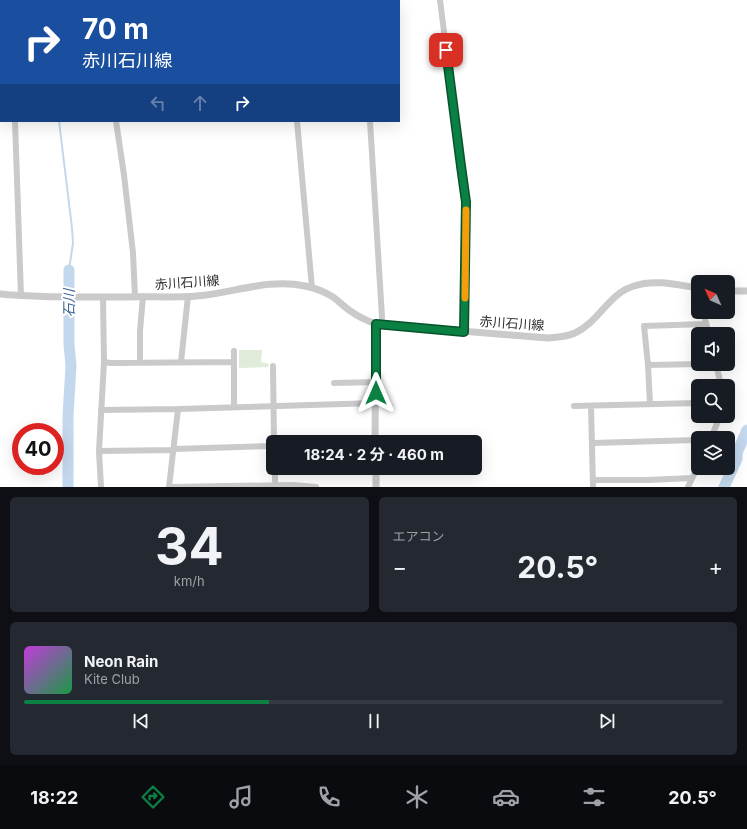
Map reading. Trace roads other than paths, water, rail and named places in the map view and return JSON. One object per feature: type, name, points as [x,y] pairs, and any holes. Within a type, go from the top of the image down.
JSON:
[{"type":"street","points":[[440,0],[466,202],[464,332]]},
{"type":"street","points":[[0,294],[20,296],[15,122]]},
{"type":"street","points":[[116,122],[133,253],[134,296]]},
{"type":"street","points":[[297,122],[312,288]]},
{"type":"street","points":[[370,122],[382,317],[378,325],[375,435]]},
{"type":"street","name":"赤川石川線","points":[[20,296],[78,298],[188,296],[225,292],[264,284],[282,283],[312,288],[332,297],[362,319],[378,325],[548,338],[566,336],[587,326],[622,291],[633,286],[653,282],[691,289]]},
{"type":"street","points":[[735,291],[747,291]]},
{"type":"street","points":[[140,362],[140,331],[143,296]]},
{"type":"street","points":[[180,362],[188,296]]},
{"type":"street","points":[[101,487],[99,451],[104,362],[103,297]]},
{"type":"street","points":[[705,319],[707,327]]},
{"type":"street","points":[[650,404],[644,326],[706,324]]},
{"type":"street","points":[[234,351],[234,407]]},
{"type":"street","points":[[104,362],[111,364],[140,362],[234,362]]},
{"type":"street","points":[[648,365],[691,364]]},
{"type":"street","points":[[273,366],[274,435]]},
{"type":"street","points":[[334,383],[376,382]]},
{"type":"street","points":[[574,406],[691,403]]},
{"type":"street","points":[[101,410],[376,404]]},
{"type":"street","points":[[591,406],[593,487]]},
{"type":"street","points":[[178,408],[169,487],[293,485],[316,487]]},
{"type":"street","points":[[592,443],[691,440]]},
{"type":"street","points":[[99,451],[266,446]]},
{"type":"street","points":[[274,475],[275,486]]},
{"type":"street","points":[[376,475],[376,487]]},
{"type":"street","points":[[688,487],[694,475]]},
{"type":"street","points":[[593,480],[692,478]]},
{"type":"street","points":[[644,487],[647,480]]},
{"type":"waterway","name":"石川","points":[[59,122],[72,228],[73,243],[69,270]]},
{"type":"waterway","name":"石川","points":[[68,487],[68,416],[71,366],[69,344],[69,270]]},
{"type":"waterway","points":[[724,487],[737,459],[737,453],[747,430]]}]
